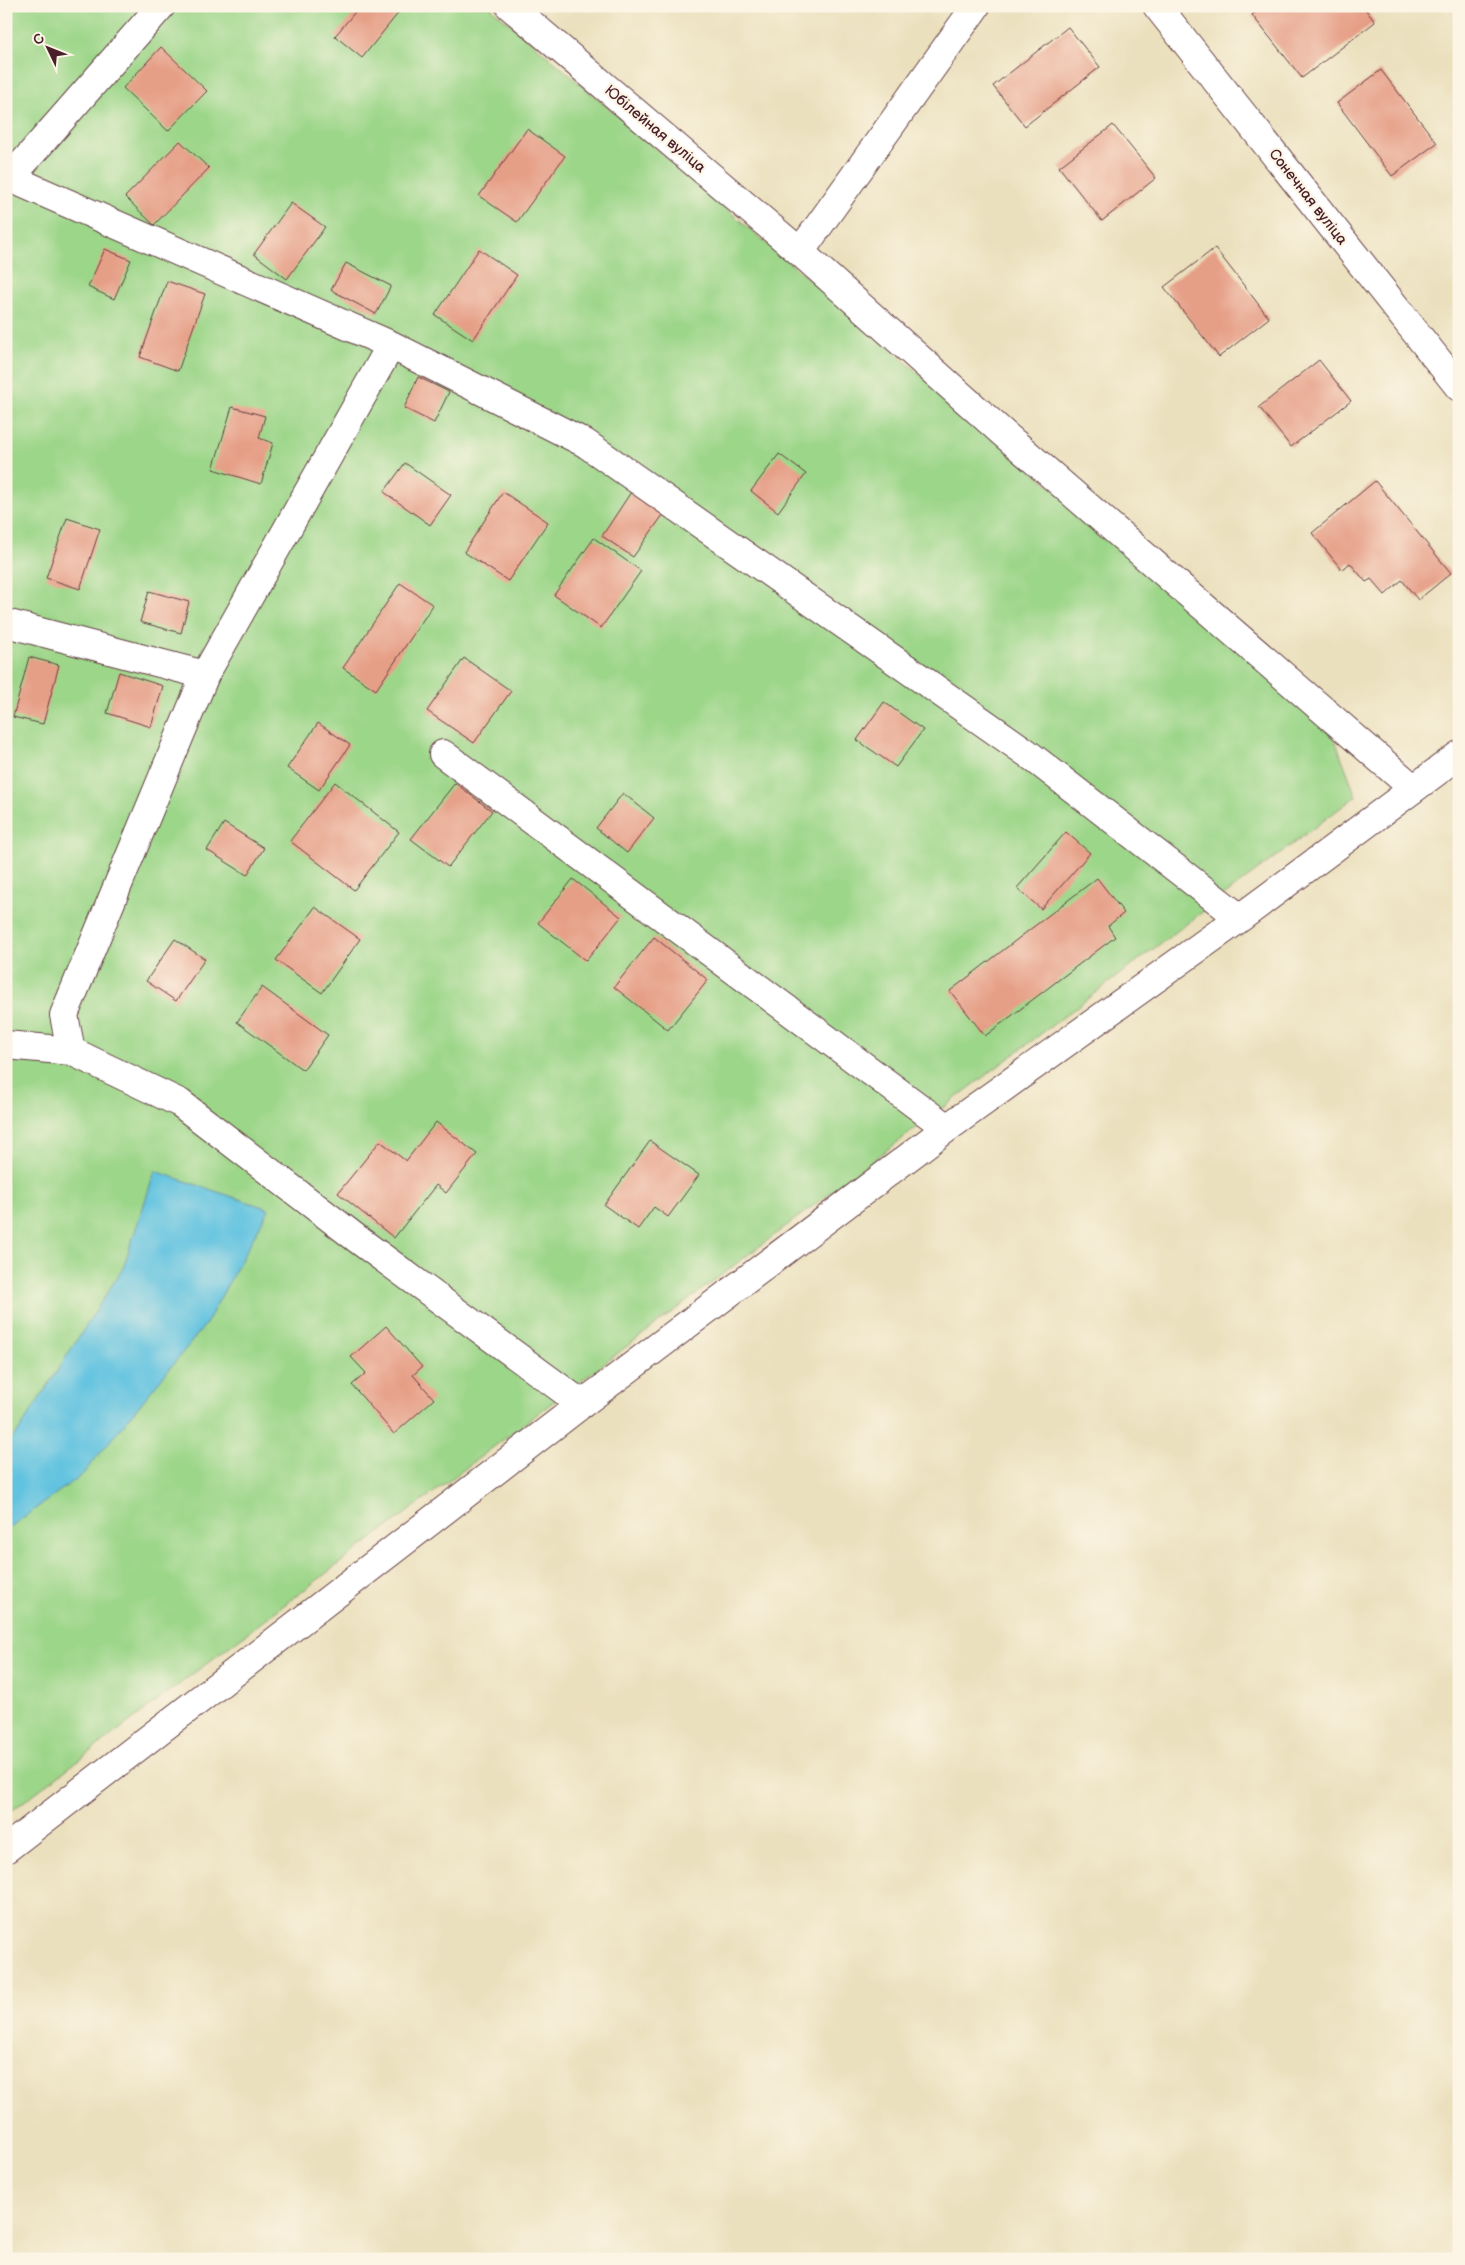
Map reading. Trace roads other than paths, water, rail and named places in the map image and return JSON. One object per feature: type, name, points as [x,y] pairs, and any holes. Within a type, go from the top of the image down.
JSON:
[{"type":"street","points":[[161,6],[10,178],[391,345],[585,443],[1027,753],[1240,918]]},
{"type":"street","name":"Юбілейная вуліца","points":[[510,6],[800,252],[1011,440],[1413,788]]},
{"type":"street","points":[[800,252],[976,6]]},
{"type":"street","name":"Сонечная вуліца","points":[[1157,6],[1459,387]]},
{"type":"street","points":[[72,1051],[64,1014],[205,675],[391,345]]},
{"type":"street","points":[[6,624],[205,675]]},
{"type":"street","points":[[443,754],[946,1128]]},
{"type":"street","points":[[6,1849],[582,1404],[946,1128],[1240,918],[1459,755]]},
{"type":"street","points":[[6,1045],[72,1051],[180,1103],[360,1241],[582,1404]]},
{"type":"water","points":[[155,1171],[269,1209],[206,1324],[83,1474],[6,1530],[6,1444],[18,1432],[123,1268]]}]
